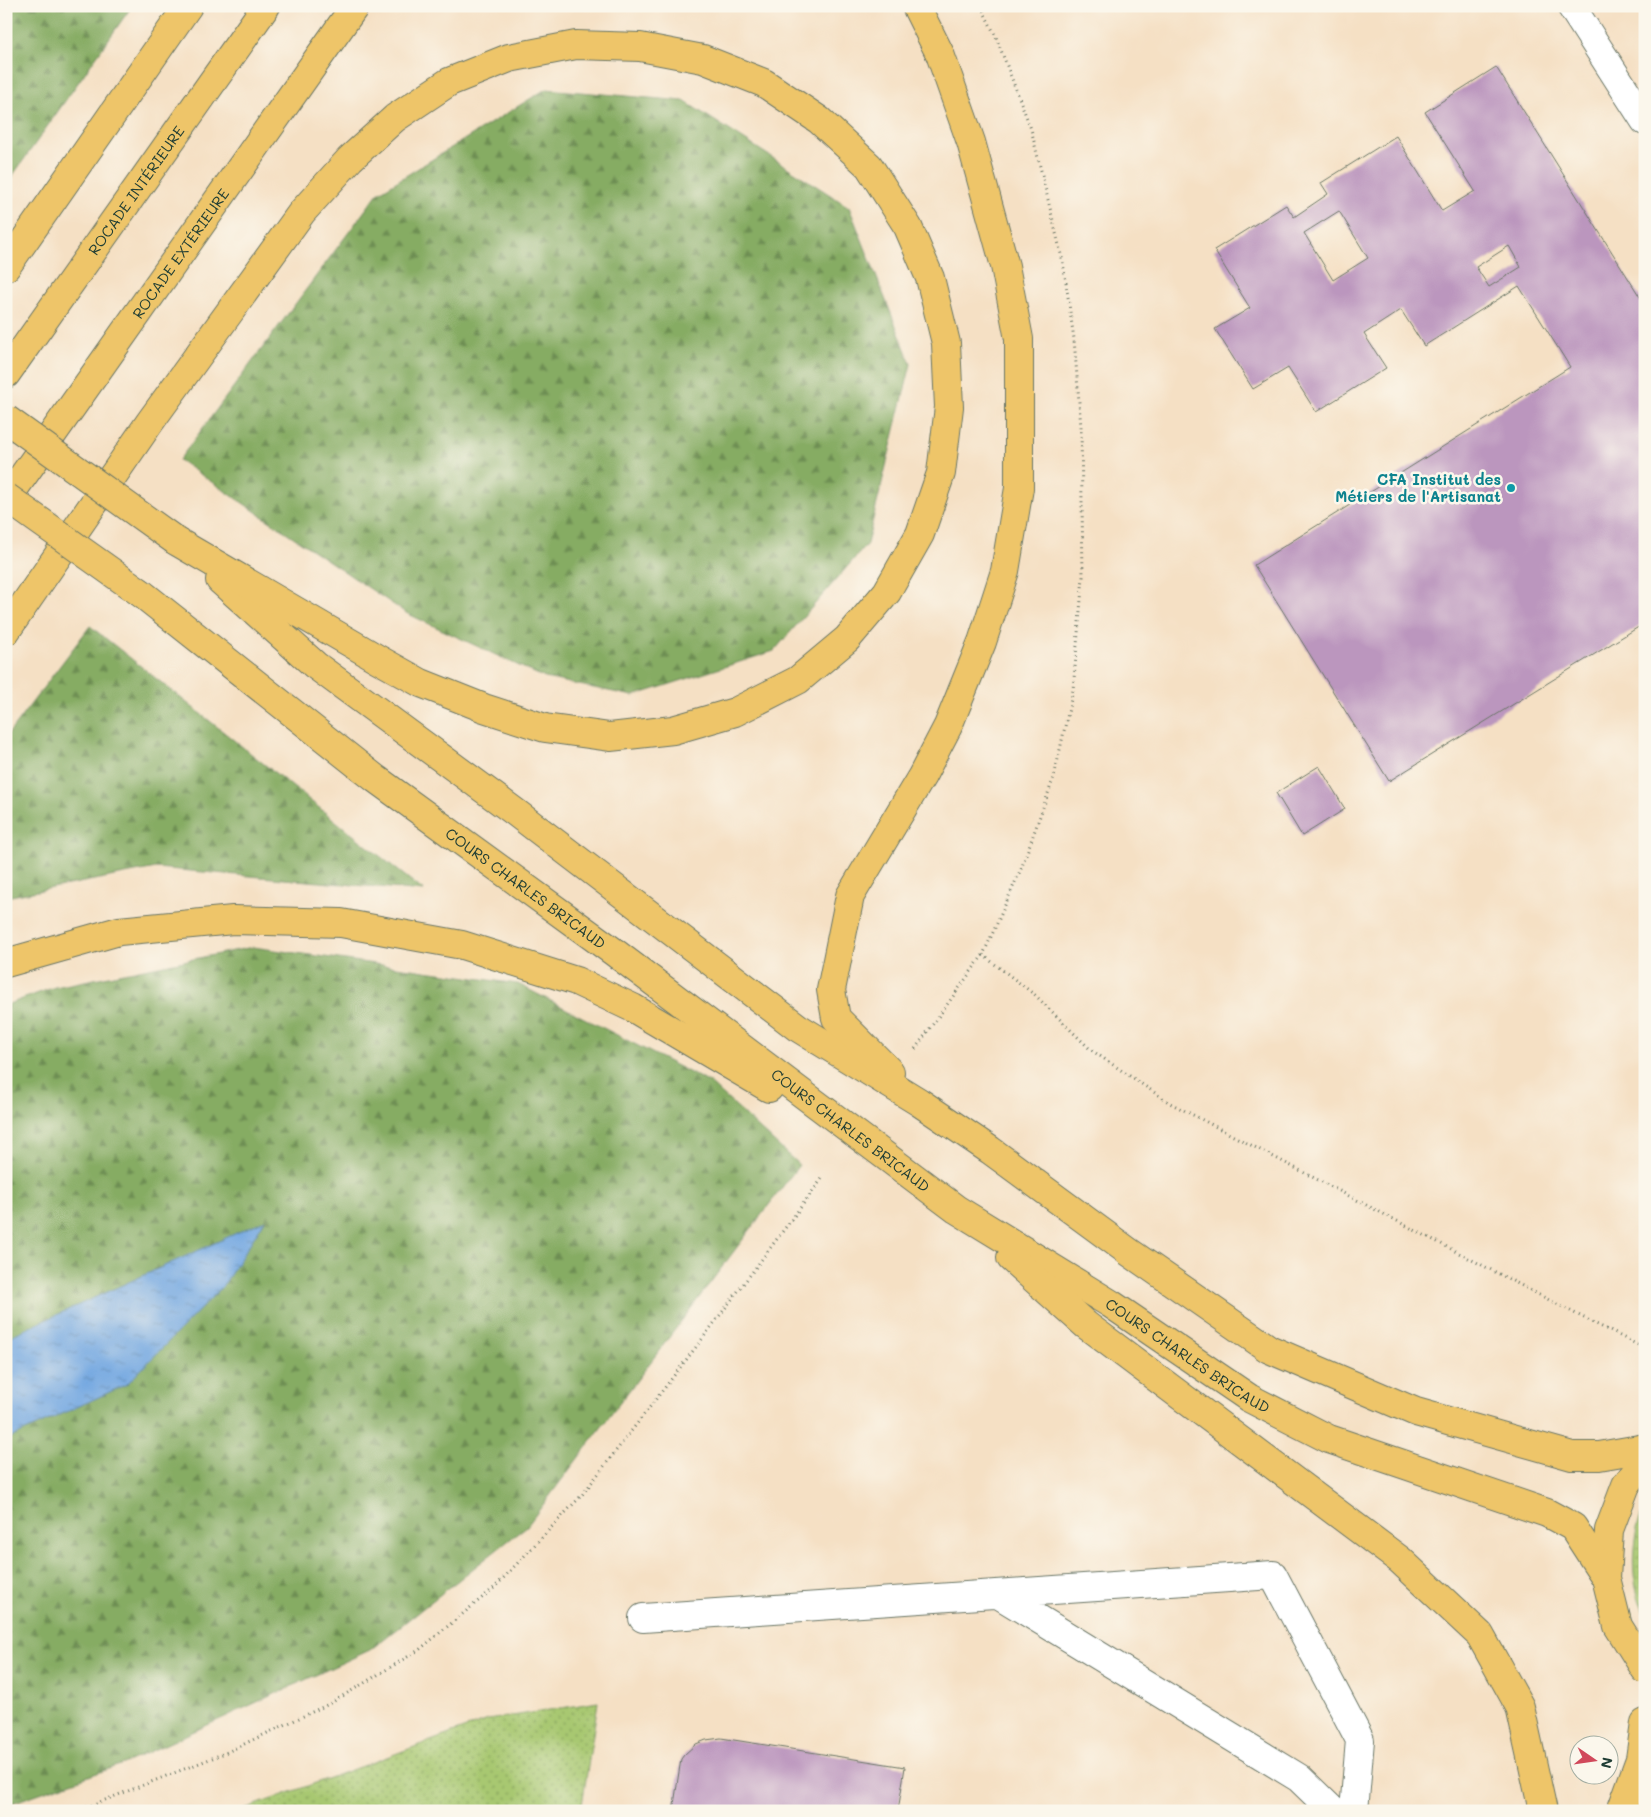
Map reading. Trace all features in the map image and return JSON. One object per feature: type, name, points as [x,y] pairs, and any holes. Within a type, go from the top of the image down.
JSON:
[{"type":"main road","points":[[6,267],[188,6]]},
{"type":"main road","name":"ROCADE INTÉRIEURE","points":[[6,374],[266,6]]},
{"type":"main road","name":"ROCADE EXTÉRIEURE","points":[[6,499],[355,6]]},
{"type":"main road","points":[[916,6],[940,54],[971,142],[1005,266],[1019,339],[1020,411],[1019,488],[1005,571],[982,642],[948,726],[922,776],[850,896],[831,990],[836,1018],[918,1102]]},
{"type":"main road","points":[[6,419],[176,541],[422,683],[484,708],[545,728],[610,737],[673,730],[735,712],[798,680],[847,639],[886,592],[920,534],[942,474],[949,407],[946,343],[930,278],[908,227],[869,166],[818,120],[764,83],[703,59],[640,47],[576,45],[509,58],[449,82],[395,118],[350,159],[302,212],[150,422],[6,631]]},
{"type":"main road","name":"COURS CHARLES BRICAUD","points":[[6,499],[141,593],[376,779],[606,946],[956,1208],[1111,1304],[1249,1398],[1329,1439],[1547,1513],[1573,1527],[1606,1578]]},
{"type":"main road","points":[[176,541],[315,665],[515,812],[797,1027],[918,1102],[990,1150],[1130,1252],[1269,1349],[1416,1412],[1572,1456],[1599,1456],[1645,1448]]},
{"type":"main road","points":[[6,963],[119,932],[234,920],[341,923],[462,945],[576,981],[633,1008],[884,1155]]},
{"type":"main road","points":[[956,1208],[1086,1325],[1400,1560],[1480,1635],[1520,1707],[1543,1811]]},
{"type":"main road","points":[[1644,1673],[1618,1626],[1606,1578],[1609,1530],[1626,1485],[1645,1460]]},
{"type":"main road","points":[[1621,1811],[1640,1758],[1645,1723]]},
{"type":"street","points":[[1571,6],[1645,121]]},
{"type":"street","points":[[643,1618],[1273,1575],[1360,1740],[1354,1811]]},
{"type":"street","points":[[998,1594],[1299,1778],[1333,1811]]},
{"type":"path","points":[[982,955],[1036,995],[1091,1050],[1170,1103],[1580,1316],[1638,1345],[1645,1346]]},
{"type":"path","points":[[77,1811],[225,1754],[331,1703],[419,1650],[494,1588],[582,1495],[824,1176]]},
{"type":"green space","points":[[16,6],[132,6],[6,185],[6,10]]},
{"type":"green space","points":[[546,89],[684,101],[849,207],[911,364],[867,544],[774,651],[633,696],[545,678],[406,613],[179,460],[378,193]]},
{"type":"green space","points":[[90,626],[424,891],[156,868],[6,897],[6,737]]},
{"type":"green space","points":[[253,947],[518,984],[710,1083],[799,1165],[527,1526],[370,1650],[123,1764],[6,1805],[6,1005],[55,987]]},
{"type":"green space","points":[[1645,1507],[1645,1613],[1636,1588],[1633,1560],[1636,1532]]},
{"type":"green space","points":[[598,1702],[581,1811],[239,1811],[488,1720]]},
{"type":"water","points":[[265,1220],[223,1286],[127,1384],[6,1440],[6,1338]]},
{"type":"building","name":"CFA Institut des Métiers de l'Artisanat","points":[[1496,67],[1645,305],[1645,623],[1389,781],[1254,565],[1570,367],[1519,286],[1424,346],[1401,310],[1364,334],[1386,368],[1316,412],[1288,368],[1253,389],[1215,329],[1250,308],[1214,250],[1286,205],[1294,217],[1328,194],[1321,183],[1396,136],[1442,211],[1475,191],[1425,112]],"holes":[[[1339,211],[1368,258],[1333,280],[1304,233]],[[1509,246],[1521,267],[1489,287],[1476,267]]]},
{"type":"building","points":[[1319,766],[1345,809],[1302,836],[1276,793]]},
{"type":"building","points":[[721,1738],[905,1767],[898,1811],[673,1811],[681,1759],[696,1744],[706,1740]]},
{"type":"place","name":"CFA Institut des Métiers de l'Artisanat","points":[[1511,488]]}]
